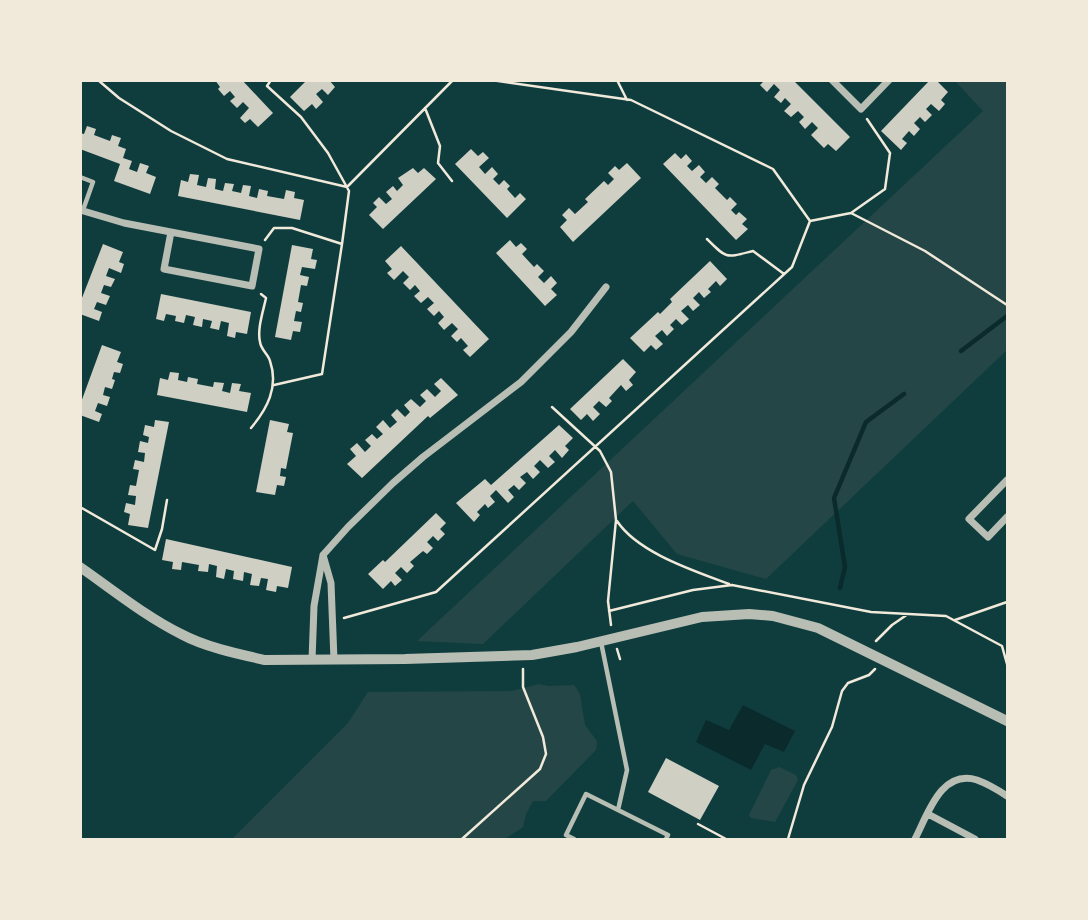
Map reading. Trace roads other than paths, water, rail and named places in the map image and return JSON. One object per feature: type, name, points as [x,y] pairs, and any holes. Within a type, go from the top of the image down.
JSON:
[{"type":"street","points":[[832,80],[861,109],[889,80]]},
{"type":"street","points":[[81,212],[259,249],[252,286],[164,269],[171,232]]},
{"type":"street","points":[[312,660],[314,606],[323,555],[403,474],[521,383],[571,332],[606,287]]},
{"type":"street","points":[[1007,480],[970,519],[988,537],[1007,517]]},
{"type":"street","points":[[323,555],[331,583],[334,660]]},
{"type":"street","points":[[80,567],[136,607],[183,635],[254,658],[334,660],[522,655],[578,648],[702,617],[749,614],[773,616],[818,628],[1007,720]]},
{"type":"street","points":[[915,839],[943,788],[953,780],[979,780],[1007,796]]},
{"type":"street","points":[[928,814],[975,839]]},
{"type":"lane","points":[[80,177],[93,182],[81,212]]},
{"type":"lane","points":[[601,642],[627,770],[618,810]]},
{"type":"lane","points":[[574,839],[566,835],[586,794],[668,835],[666,839]]},
{"type":"waterway","points":[[961,351],[1007,316]]},
{"type":"waterway","points":[[840,588],[845,567],[834,498],[866,422],[904,394]]}]
